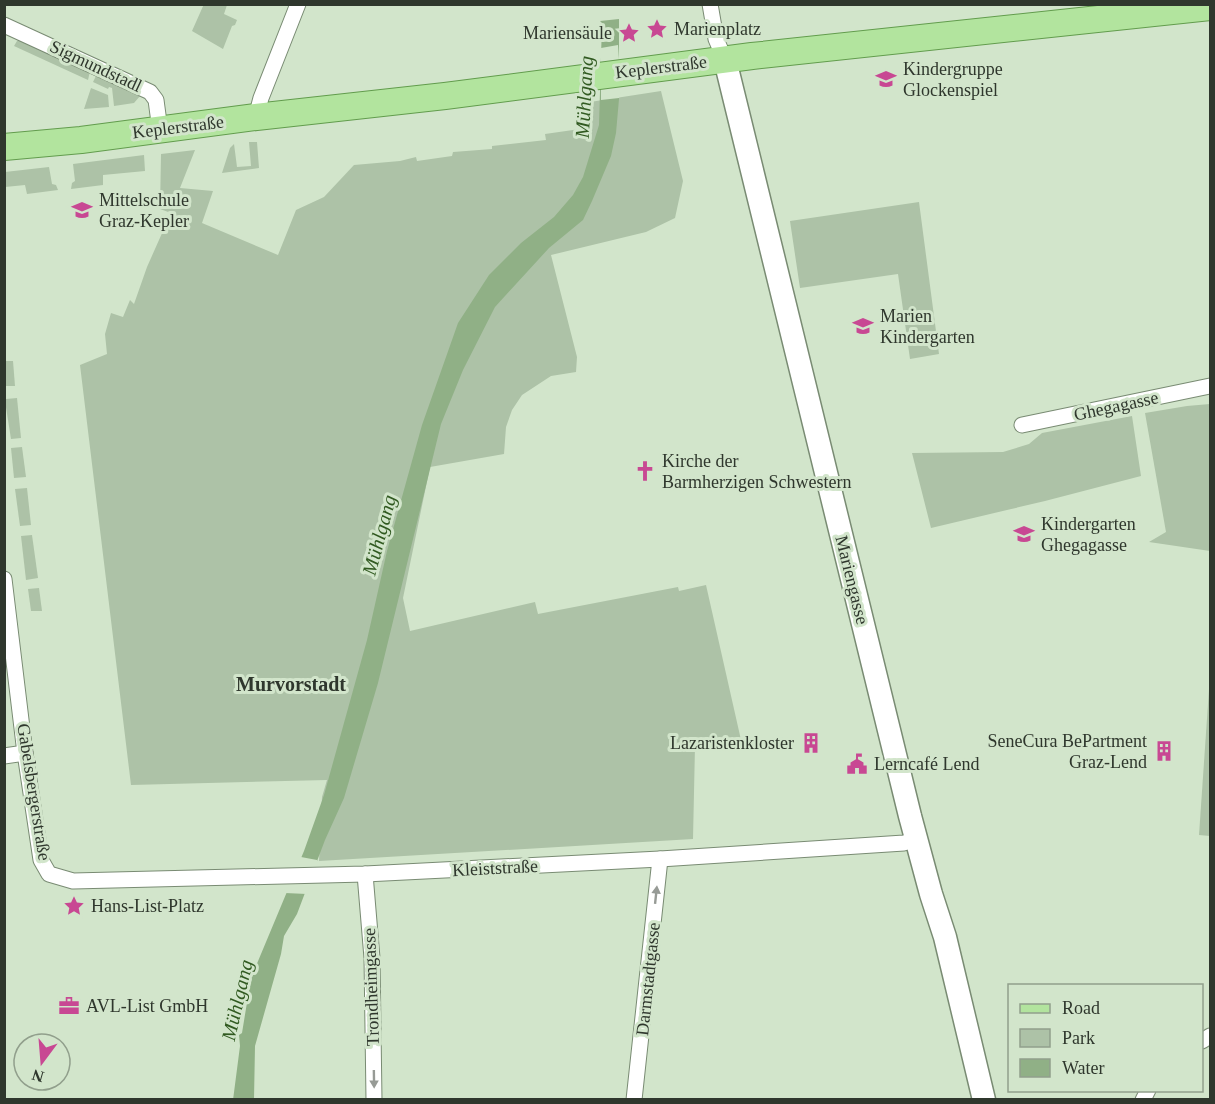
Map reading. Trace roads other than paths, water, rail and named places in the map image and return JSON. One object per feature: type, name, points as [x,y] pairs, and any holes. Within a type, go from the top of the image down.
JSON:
[{"type":"main road","name":"Keplerstraße","points":[[4,147],[445,96],[725,60],[1210,7]]},
{"type":"street","points":[[256,117],[261,98],[298,4]]},
{"type":"street","points":[[710,4],[716,39],[725,60]]},
{"type":"street","name":"Sigmundstadl","points":[[4,25],[150,92],[156,100],[160,130]]},
{"type":"street","name":"Mariengasse","points":[[725,60],[817,442],[916,839],[945,937],[984,1100]]},
{"type":"street","name":"Ghegagasse","points":[[1022,426],[1210,386]]},
{"type":"street","name":"Gabelsbergerstraße","points":[[4,579],[25,753],[41,860],[49,874],[72,881]]},
{"type":"street","points":[[4,756],[25,753]]},
{"type":"street","name":"Kleiststraße","points":[[72,881],[365,874],[660,859],[904,843],[916,839]]},
{"type":"street","name":"Darmstadtgasse","points":[[634,1100],[660,859]]},
{"type":"street","name":"Trondheimgasse","points":[[365,874],[372,958],[374,1100]]},
{"type":"water","name":"Mühlgang","points":[[619,19],[619,99],[611,156],[583,220],[549,248],[495,307],[463,370],[441,424],[378,683],[344,798],[325,840],[297,914],[284,936],[255,1046],[254,1099],[233,1100],[240,1046],[239,1035],[242,1033],[251,978],[304,851],[324,795],[367,640],[387,551],[422,425],[458,323],[489,275],[521,243],[554,217],[573,195],[583,177],[599,125],[602,23],[600,21]]},
{"type":"place","name":"Marienplatz","points":[[657,29]]},
{"type":"place","name":"Mariensäule","points":[[629,33]]},
{"type":"place","name":"Kindergruppe Glockenspiel","points":[[886,79]]},
{"type":"place","name":"Mittelschule Graz-Kepler","points":[[82,210]]},
{"type":"place","name":"Marien Kindergarten","points":[[863,326]]},
{"type":"place","name":"Kirche der Barmherzigen Schwestern","points":[[645,471]]},
{"type":"place","name":"Kindergarten Ghegagasse","points":[[1024,534]]},
{"type":"place","name":"Lazaristenkloster","points":[[811,743]]},
{"type":"place","name":"SeneCura BePartment Graz-Lend","points":[[1164,751]]},
{"type":"place","name":"Lerncafé Lend","points":[[857,764]]},
{"type":"place","name":"Hans-List-Platz","points":[[74,906]]},
{"type":"place","name":"AVL-List GmbH","points":[[69,1006]]},
{"type":"district","name":"Murvorstadt","points":[[291,684]]}]
